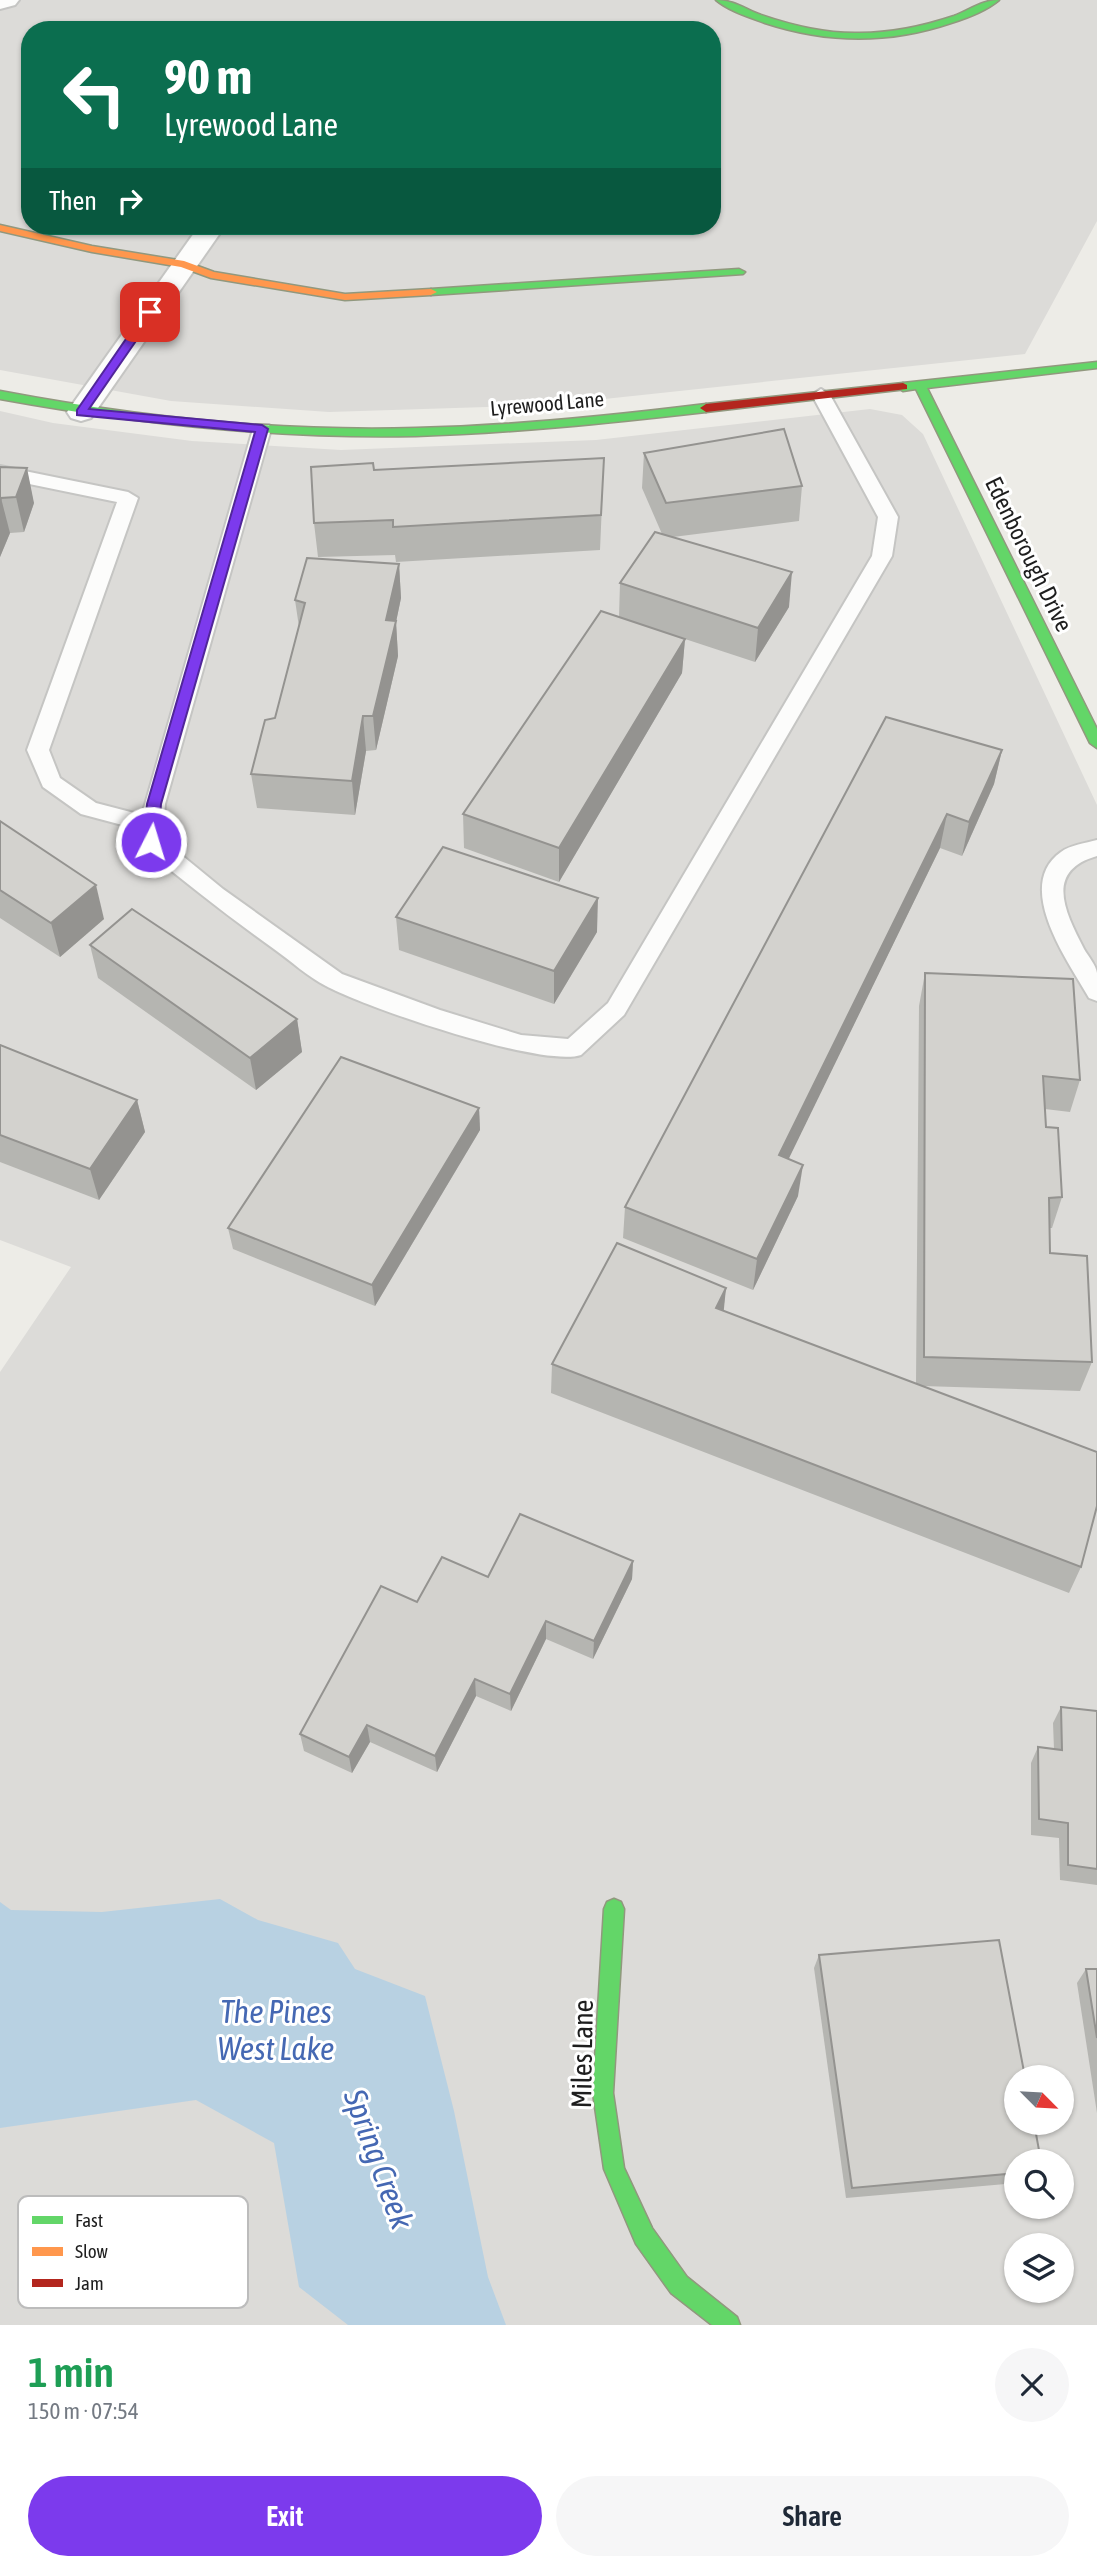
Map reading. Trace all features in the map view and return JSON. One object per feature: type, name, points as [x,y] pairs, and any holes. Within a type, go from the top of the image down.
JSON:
[{"type":"street","points":[[0,2],[7,0]]},
{"type":"street","points":[[721,0],[740,12],[784,27],[847,35],[938,28],[977,13],[994,0]]},
{"type":"street","points":[[0,229],[21,234]]},
{"type":"street","points":[[28,235],[184,264],[211,275],[345,296],[739,272]]},
{"type":"street","points":[[81,412],[205,235]]},
{"type":"street","name":"Lyrewood Lane","points":[[0,395],[81,412],[262,429],[382,433],[519,428],[1097,365]]},
{"type":"street","name":"Edenborough Drive","points":[[919,385],[1097,743]]},
{"type":"street","name":"Miles Lane","points":[[614,1909],[603,2093],[614,2169],[644,2236],[679,2285],[729,2325]]},
{"type":"lane","points":[[262,429],[154,804],[151,842],[215,895],[334,980],[433,1017],[521,1044],[573,1049],[616,1009],[882,556],[888,517],[821,395]]},
{"type":"lane","points":[[0,472],[128,498],[38,750],[51,782],[89,809],[153,825]]},
{"type":"lane","points":[[1097,848],[1070,853],[1058,862],[1049,885],[1066,934],[1097,992]]},
{"type":"shaded area","points":[[0,0],[1097,0],[1097,221],[1025,354],[548,405],[329,412],[171,401],[0,370]]},
{"type":"shaded area","points":[[870,409],[902,415],[923,434],[1097,805],[1097,2325],[0,2325],[0,1372],[71,1267],[0,1240],[0,411],[53,423],[192,441],[341,450],[596,440]]},
{"type":"water","name":"The Pines West Lake","points":[[220,1899],[258,1920],[338,1943],[355,1969],[425,1996],[454,2111],[488,2277],[506,2325],[348,2325],[299,2287],[274,2143],[196,2100],[0,2128],[0,1902],[11,1910],[102,1912]]},
{"type":"building","points":[[784,429],[802,486],[666,503],[644,453]]},
{"type":"building","points":[[604,458],[601,515],[393,527],[393,520],[314,523],[311,467],[373,463],[374,470]]},
{"type":"building","points":[[0,467],[27,468],[16,497],[1,498],[0,502]]},
{"type":"building","points":[[655,532],[792,572],[758,628],[620,583]]},
{"type":"building","points":[[307,558],[399,564],[386,620],[396,621],[373,716],[363,716],[352,781],[251,774],[265,720],[275,718],[305,603],[295,600]]},
{"type":"building","points":[[601,611],[685,639],[559,848],[463,814]]},
{"type":"building","points":[[886,717],[1002,750],[969,822],[947,814],[779,1155],[803,1165],[757,1259],[625,1207]]},
{"type":"building","points":[[0,821],[96,885],[51,923],[0,890]]},
{"type":"building","points":[[443,847],[598,898],[554,971],[396,917]]},
{"type":"building","points":[[132,909],[297,1019],[250,1058],[90,945]]},
{"type":"building","points":[[925,973],[1073,979],[1080,1080],[1043,1076],[1046,1127],[1058,1128],[1062,1197],[1049,1198],[1050,1253],[1087,1256],[1092,1362],[924,1357]]},
{"type":"building","points":[[0,1045],[137,1100],[90,1169],[0,1135]]},
{"type":"building","points":[[341,1057],[479,1108],[372,1285],[228,1228]]},
{"type":"building","points":[[617,1243],[726,1288],[716,1308],[1097,1452],[1097,1506],[1081,1567],[552,1364]]},
{"type":"building","points":[[520,1514],[633,1561],[594,1641],[546,1621],[510,1694],[475,1679],[435,1756],[367,1725],[349,1757],[300,1734],[381,1586],[417,1602],[442,1557],[488,1577]]},
{"type":"building","points":[[1061,1707],[1097,1711],[1097,1869],[1068,1865],[1068,1823],[1039,1819],[1038,1747],[1062,1750]]},
{"type":"building","points":[[999,1940],[1023,2065],[1004,2065],[1004,2135],[1036,2135],[1039,2149],[1004,2149],[1004,2174],[852,2188],[819,1955]]},
{"type":"building","points":[[1086,1969],[1097,1969],[1097,2038]]},
{"type":"traffic: fast","points":[[721,0],[754,16],[788,27],[823,34],[858,36],[928,28],[962,16],[994,0]]},
{"type":"traffic: fast","points":[[431,292],[739,272]]},
{"type":"traffic: fast","points":[[903,387],[1097,365]]},
{"type":"traffic: fast","points":[[920,385],[1097,743]]},
{"type":"traffic: fast","points":[[0,395],[137,418],[275,430],[345,432],[483,430],[706,408]]},
{"type":"traffic: fast","points":[[614,1909],[603,2093],[614,2169],[644,2236],[679,2285],[729,2325]]},
{"type":"traffic: slow","points":[[0,228],[21,233]]},
{"type":"traffic: slow","points":[[31,235],[92,249],[184,264],[211,275],[345,297],[431,292]]},
{"type":"traffic: jam","points":[[706,408],[903,387]]},
{"type":"route","points":[[150,312],[81,412],[262,429],[154,804],[151,842]]},
{"type":"water label","name":"Spring Creek","points":[[379,2159]]}]
